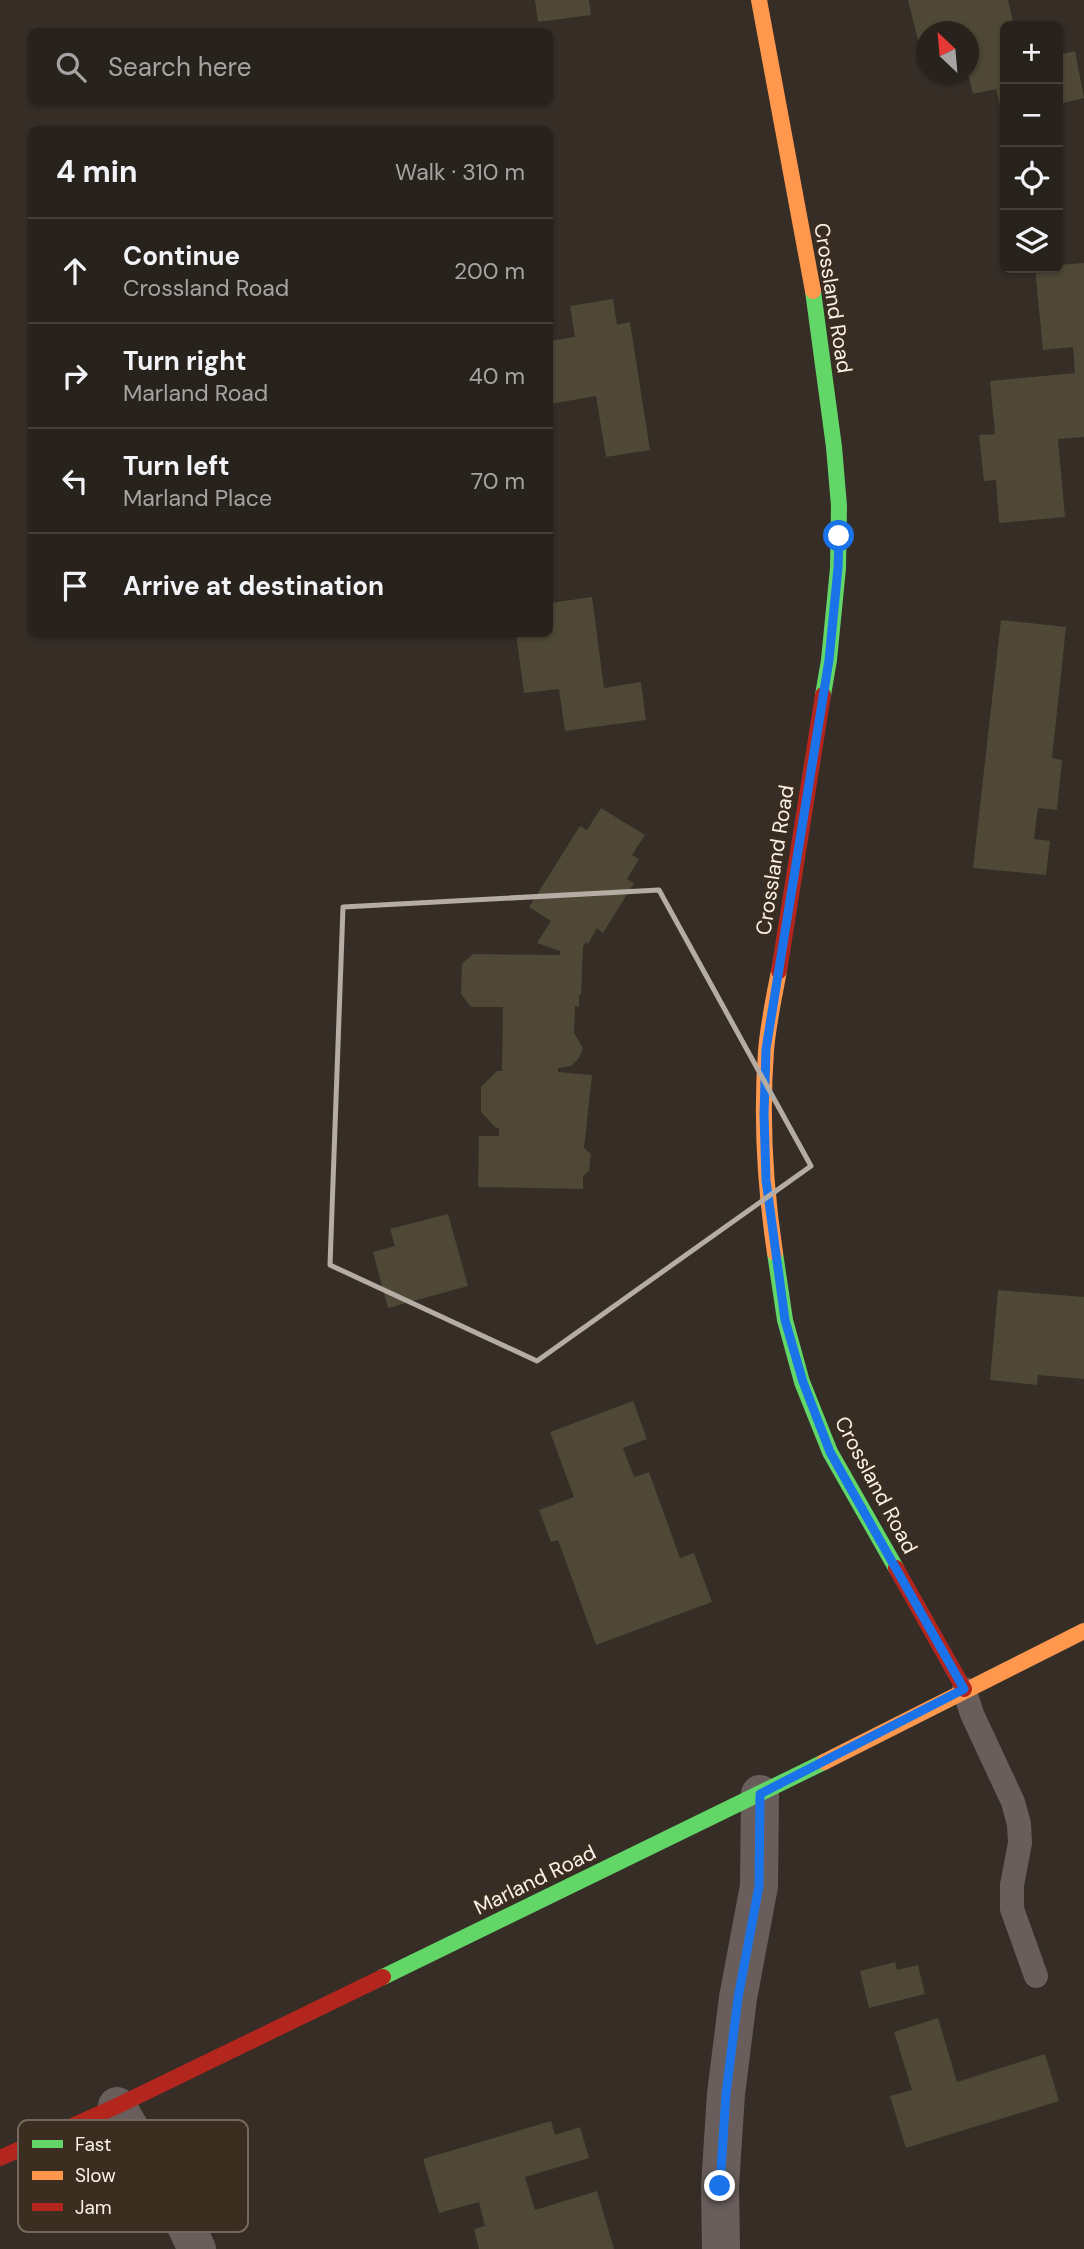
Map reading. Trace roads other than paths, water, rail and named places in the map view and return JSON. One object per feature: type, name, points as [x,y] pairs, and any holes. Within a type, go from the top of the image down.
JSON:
[{"type":"street","name":"Crossland Road","points":[[759,0],[818,318],[839,506],[838,568],[829,660],[766,1049],[766,1180],[772,1235],[785,1320],[803,1382],[830,1452],[964,1689]]},
{"type":"street","name":"Marland Road","points":[[86,2120],[760,1794],[964,1689],[1084,1631]]},
{"type":"street","points":[[721,2249],[720,2186],[726,2094],[738,1998],[759,1886],[760,1794]]},
{"type":"street","points":[[117,2106],[125,2120]]},
{"type":"street","name":"Marland Road","points":[[0,2158],[18,2150]]},
{"type":"street","points":[[189,2232],[197,2249]]},
{"type":"lane","points":[[964,1689],[972,1714],[1013,1802],[1019,1824],[1020,1843],[1012,1885],[1012,1909],[1036,1976]]}]
